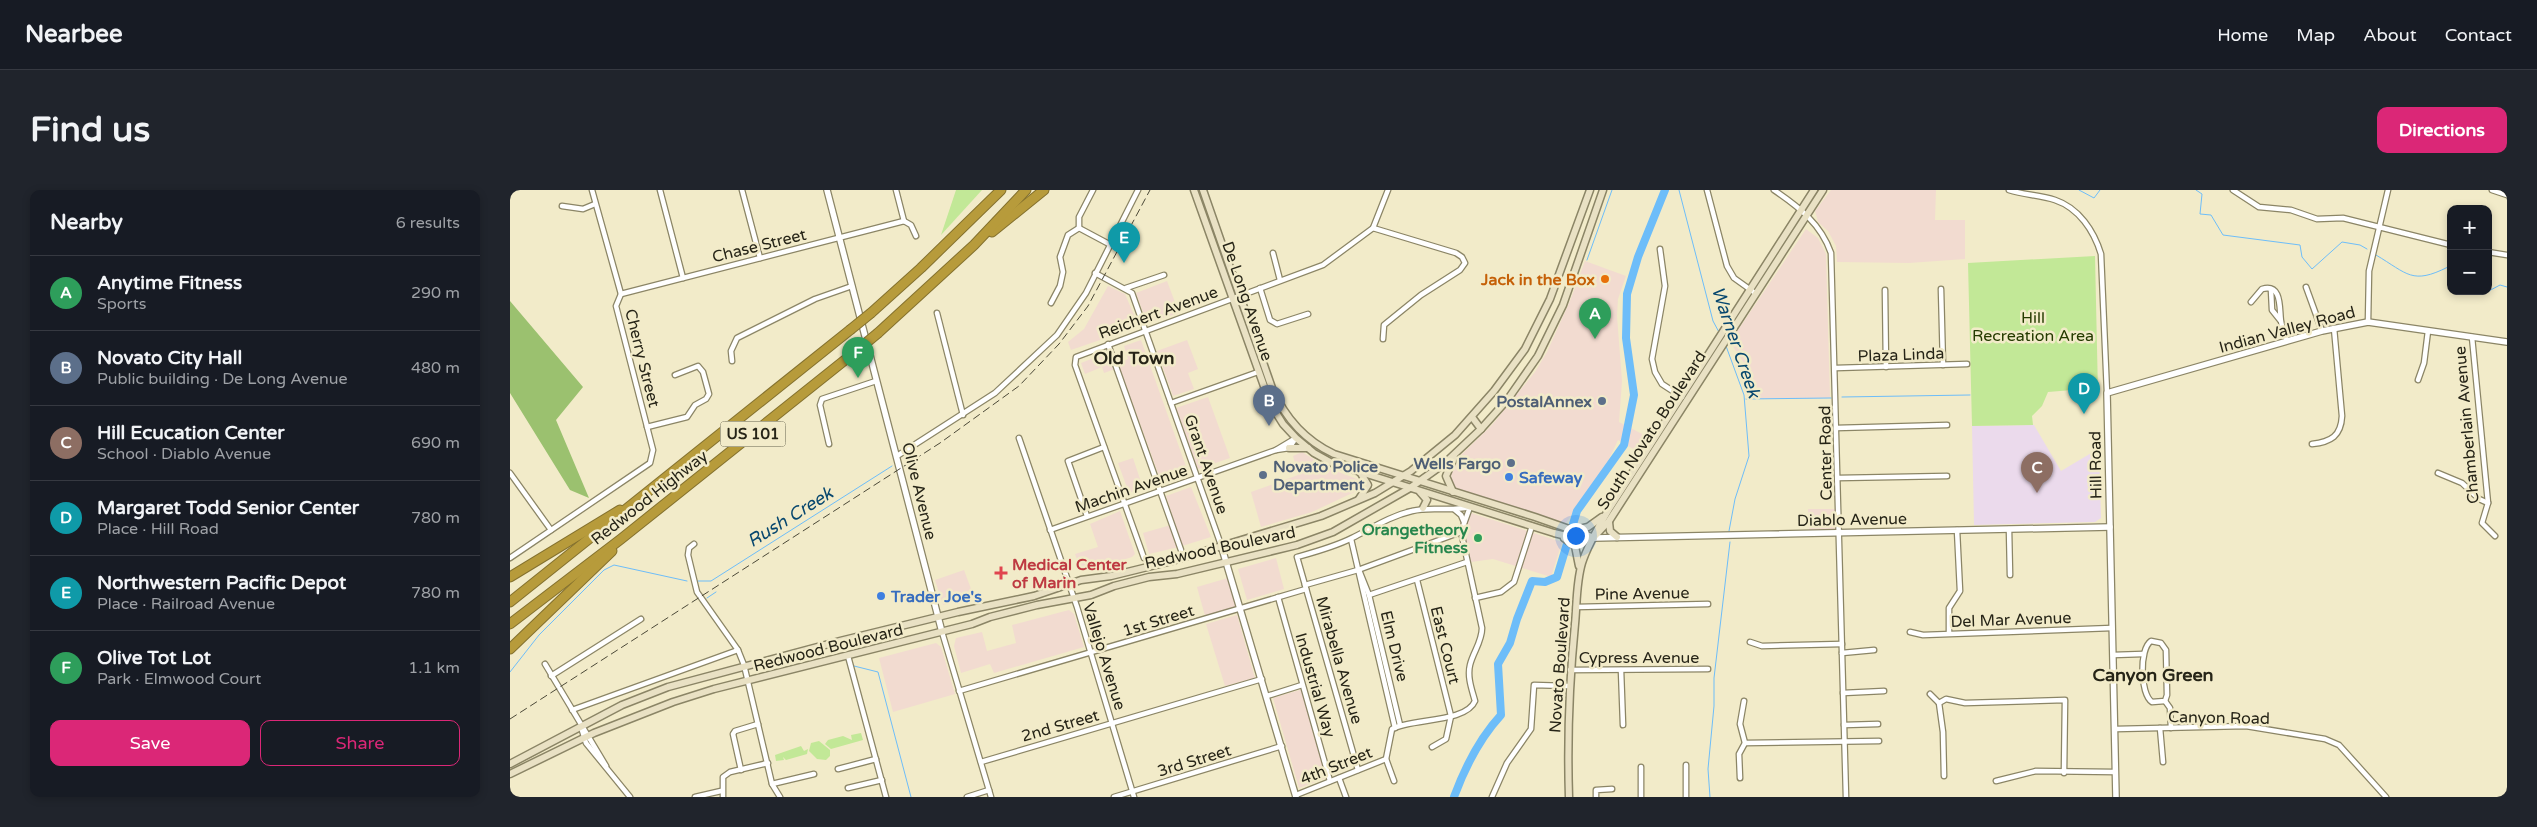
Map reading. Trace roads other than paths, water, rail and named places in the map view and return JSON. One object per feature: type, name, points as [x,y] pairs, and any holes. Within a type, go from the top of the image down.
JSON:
[{"type":"highway","points":[[976,215],[992,190]]},
{"type":"highway","name":"Redwood Highway","points":[[510,602],[871,313],[1001,190]]},
{"type":"highway","name":"Redwood Highway","points":[[510,624],[621,539],[856,352],[974,245],[1026,190]]},
{"type":"highway","points":[[974,245],[1017,214],[1044,190]]},
{"type":"highway","points":[[510,577],[608,516],[638,501]]},
{"type":"highway","points":[[510,649],[609,555],[621,539]]},
{"type":"main road","name":"De Long Avenue","points":[[1194,190],[1276,398],[1308,449],[1332,463],[1410,488]]},
{"type":"main road","name":"De Long Avenue","points":[[1203,190],[1258,372],[1274,409],[1298,435],[1334,454],[1419,482]]},
{"type":"main road","name":"Redwood Boulevard","points":[[510,764],[622,705],[668,687],[744,665],[938,617],[1034,596],[1069,584],[1111,576],[1221,545],[1321,516],[1356,502],[1394,482],[1448,441],[1472,417],[1494,391],[1533,334],[1550,299],[1590,190]]},
{"type":"main road","name":"Redwood Boulevard","points":[[510,774],[586,736],[673,702],[746,681],[942,632],[990,617],[1075,599],[1149,577],[1177,574],[1297,545],[1325,536],[1419,482],[1459,451],[1508,400],[1545,341],[1563,305],[1603,190]]},
{"type":"main road","name":"South Novato Boulevard","points":[[1594,538],[1609,521],[1726,340],[1752,292],[1803,211],[1814,190]]},
{"type":"main road","name":"South Novato Boulevard","points":[[1803,211],[1823,190]]},
{"type":"main road","points":[[1198,198],[1202,198],[1207,211],[1213,218]]},
{"type":"main road","name":"South Novato Boulevard","points":[[1594,538],[1609,508],[1716,342],[1752,292]]},
{"type":"main road","points":[[1472,417],[1482,429]]},
{"type":"main road","points":[[1289,448],[1308,449]]},
{"type":"main road","points":[[1453,492],[1446,474],[1459,451]]},
{"type":"main road","points":[[1356,502],[1363,495],[1368,485],[1359,472]]},
{"type":"main road","name":"Diablo Avenue","points":[[1419,482],[1535,517],[1563,527],[1574,534]]},
{"type":"main road","name":"Diablo Avenue","points":[[1410,488],[1561,536],[1574,534],[1594,538]]},
{"type":"main road","points":[[1419,491],[1427,500],[1423,508]]},
{"type":"main road","points":[[1470,507],[1472,497]]},
{"type":"main road","points":[[1579,575],[1574,534],[1595,522],[1609,508]]},
{"type":"main road","points":[[1520,522],[1531,521],[1535,517]]},
{"type":"main road","points":[[1609,521],[1610,531],[1617,537]]},
{"type":"main road","name":"Novato Boulevard","points":[[1569,797],[1568,686],[1579,575],[1594,538]]},
{"type":"street","name":"Cherry Street","points":[[510,557],[650,463],[653,450],[616,306],[621,294],[592,190]]},
{"type":"street","points":[[660,190],[683,278]]},
{"type":"street","points":[[742,190],[760,258]]},
{"type":"street","name":"Olive Avenue","points":[[827,190],[942,632],[991,797]]},
{"type":"street","points":[[896,190],[904,221],[911,225],[916,236]]},
{"type":"street","points":[[1079,228],[1079,217],[1093,190]]},
{"type":"street","points":[[897,456],[995,393],[1046,347],[1071,316],[1086,293],[1109,244],[1138,190]]},
{"type":"street","points":[[1383,339],[1384,325],[1421,295],[1460,270],[1464,263],[1462,257],[1456,253],[1373,228],[1388,190]]},
{"type":"street","points":[[1707,190],[1728,266],[1734,278],[1752,292]]},
{"type":"street","name":"Center Road","points":[[1774,190],[1803,211],[1822,232],[1831,253],[1836,368],[1846,797]]},
{"type":"street","name":"Hill Road","points":[[2009,190],[2056,200],[2076,213],[2095,233],[2101,254],[2116,729],[2116,797]]},
{"type":"street","points":[[2233,190],[2259,207],[2291,210],[2317,220],[2343,218],[2447,244]]},
{"type":"street","points":[[2368,322],[2369,271],[2388,190]]},
{"type":"street","points":[[2492,190],[2507,195]]},
{"type":"street","points":[[562,206],[583,209],[595,204]]},
{"type":"street","name":"Chase Street","points":[[621,294],[904,221]]},
{"type":"street","points":[[1079,228],[1109,244]]},
{"type":"street","points":[[1051,304],[1060,286],[1063,272],[1060,257],[1067,236],[1079,228]]},
{"type":"street","name":"Reichert Avenue","points":[[1104,447],[1075,365],[1075,359],[1079,354],[1323,265],[1373,228]]},
{"type":"street","points":[[1660,249],[1665,286],[1652,359],[1655,372],[1662,384],[1687,401]]},
{"type":"street","points":[[1273,253],[1280,280]]},
{"type":"street","points":[[2492,253],[2507,255]]},
{"type":"street","points":[[1096,272],[1126,288],[1164,275]]},
{"type":"street","points":[[732,361],[731,351],[738,338],[815,299],[852,286]]},
{"type":"street","name":"Grant Avenue","points":[[1126,288],[1132,292],[1227,561],[1296,796]]},
{"type":"street","points":[[1260,288],[1270,320],[1277,324],[1308,314]]},
{"type":"street","points":[[1941,288],[1943,365]]},
{"type":"street","points":[[2306,288],[2322,331]]},
{"type":"street","points":[[2252,302],[2262,289],[2271,290],[2279,300],[2280,320],[2287,341]]},
{"type":"street","points":[[1885,290],[1886,367]]},
{"type":"street","points":[[2271,290],[2272,310],[2280,320]]},
{"type":"street","points":[[936,313],[962,415]]},
{"type":"street","name":"Indian Valley Road","points":[[2106,393],[2322,331],[2368,322],[2507,342]]},
{"type":"street","points":[[2312,444],[2327,442],[2336,436],[2342,428],[2334,328]]},
{"type":"street","points":[[2418,380],[2424,363],[2428,331]]},
{"type":"street","name":"Chamberlain Avenue","points":[[2472,337],[2488,503],[2482,523],[2495,536]]},
{"type":"street","points":[[1108,344],[1181,550]]},
{"type":"street","name":"Plaza Linda","points":[[1836,368],[1967,364]]},
{"type":"street","points":[[647,427],[687,417],[695,405],[706,399],[709,394],[704,372],[698,366],[675,375]]},
{"type":"street","points":[[1171,403],[1258,372]]},
{"type":"street","points":[[829,444],[820,405],[822,398],[876,382]]},
{"type":"street","points":[[1836,428],[1946,425]]},
{"type":"street","points":[[1289,448],[1298,435]]},
{"type":"street","name":"Machin Avenue","points":[[1276,450],[1298,435]]},
{"type":"street","name":"Vallejo Avenue","points":[[1019,438],[1075,599],[1133,794]]},
{"type":"street","points":[[1087,516],[1068,461],[1104,447],[1144,558]]},
{"type":"street","name":"Machin Avenue","points":[[1050,530],[1123,502],[1276,450],[1289,448]]},
{"type":"street","points":[[510,473],[551,530]]},
{"type":"street","points":[[2438,473],[2462,483],[2478,500],[2488,503]]},
{"type":"street","points":[[1838,478],[1947,476]]},
{"type":"street","points":[[1351,539],[1394,517],[1423,508],[1455,510],[1470,507]]},
{"type":"street","points":[[1394,781],[1386,759],[1390,734],[1395,728],[1400,725],[1451,716],[1469,710],[1475,701],[1470,680],[1470,665],[1482,637],[1482,628],[1461,534],[1470,507]]},
{"type":"street","points":[[1455,510],[1461,515],[1464,522]]},
{"type":"street","points":[[1475,598],[1501,592],[1511,586],[1532,526]]},
{"type":"street","name":"Diablo Avenue","points":[[1594,538],[2110,527]]},
{"type":"street","points":[[2009,529],[2010,575]]},
{"type":"street","points":[[1949,633],[1949,608],[1960,591],[1957,530]]},
{"type":"street","name":"1st Street","points":[[959,691],[1278,597],[1461,534]]},
{"type":"street","name":"Mirabella Avenue","points":[[1351,539],[1297,557],[1358,770]]},
{"type":"street","name":"Elm Drive","points":[[1351,539],[1358,570],[1369,595],[1400,725]]},
{"type":"street","points":[[694,544],[689,548],[688,555],[697,592],[738,650],[744,665],[746,681],[772,784],[780,797]]},
{"type":"street","points":[[1369,595],[1467,562]]},
{"type":"street","name":"Elm Drive","points":[[1358,570],[1358,578],[1395,728]]},
{"type":"street","name":"East Court","points":[[1417,580],[1451,716]]},
{"type":"street","name":"Industrial Way","points":[[1278,597],[1330,781]]},
{"type":"street","name":"Pine Avenue","points":[[1576,608],[1708,604]]},
{"type":"street","points":[[551,676],[641,619]]},
{"type":"street","name":"Del Mar Avenue","points":[[1910,632],[1923,635],[2112,628]]},
{"type":"street","points":[[2165,701],[2152,702],[2146,698],[2143,654],[2145,646],[2151,641],[2161,643],[2165,647],[2167,690],[2165,701],[2170,708],[2171,728]]},
{"type":"street","points":[[1750,642],[1762,646],[1842,644]]},
{"type":"street","points":[[572,710],[738,650]]},
{"type":"street","points":[[1842,653],[1874,650]]},
{"type":"street","points":[[2113,655],[2143,654]]},
{"type":"street","points":[[848,656],[886,797]]},
{"type":"street","points":[[545,664],[586,736],[630,797]]},
{"type":"street","name":"Cypress Avenue","points":[[1570,670],[1708,669]]},
{"type":"street","points":[[1621,670],[1623,726]]},
{"type":"street","name":"2nd Street","points":[[981,762],[1262,679]]},
{"type":"street","points":[[1267,696],[1302,685]]},
{"type":"street","points":[[1492,797],[1507,763],[1531,728],[1534,685],[1568,686]]},
{"type":"street","points":[[1843,693],[1884,692]]},
{"type":"street","points":[[1930,694],[1939,703],[1943,732],[1944,776]]},
{"type":"street","points":[[1939,703],[1946,699],[1965,703],[2065,700],[2064,773]]},
{"type":"street","points":[[1740,778],[1739,754],[1745,743],[1740,724],[1744,701]]},
{"type":"street","points":[[1432,748],[1446,740],[1451,716]]},
{"type":"street","points":[[741,770],[733,734],[735,731],[758,724]]},
{"type":"street","points":[[1844,725],[1878,724]]},
{"type":"street","name":"Canyon Road","points":[[2116,729],[2246,726],[2325,738],[2339,745],[2386,797]]},
{"type":"street","points":[[2160,728],[2163,762]]},
{"type":"street","points":[[1745,743],[1879,741]]},
{"type":"street","name":"3rd Street","points":[[1114,797],[1133,794],[1282,746]]},
{"type":"street","name":"4th Street","points":[[1296,796],[1386,759]]},
{"type":"street","points":[[838,769],[876,760]]},
{"type":"street","points":[[723,797],[721,791],[723,778],[730,772],[768,763]]},
{"type":"street","points":[[1686,765],[1686,797]]},
{"type":"street","points":[[1640,767],[1641,797]]},
{"type":"street","points":[[1996,781],[2036,771],[2064,773],[2115,772]]},
{"type":"street","points":[[772,784],[814,774]]},
{"type":"street","points":[[1339,778],[1346,797]]},
{"type":"street","points":[[848,788],[882,780]]},
{"type":"street","points":[[967,797],[990,790]]},
{"type":"street","points":[[1596,797],[1596,790],[1612,790]]},
{"type":"street","points":[[695,797],[721,791]]},
{"type":"waterway","points":[[1587,260],[1612,190]]},
{"type":"waterway","points":[[1454,797],[1473,754],[1501,715],[1498,664],[1510,643],[1532,581],[1545,582],[1557,577],[1577,511],[1624,445],[1634,395],[1626,338],[1627,294],[1638,257],[1665,190]]},
{"type":"waterway","name":"Warner Creek","points":[[1679,190],[1713,321],[1720,334]]},
{"type":"waterway","points":[[2079,190],[2094,198],[2100,190]]},
{"type":"waterway","points":[[2196,190],[2202,194],[2200,214],[2211,215],[2223,235],[2300,245],[2302,257],[2312,269],[2342,242],[2360,245],[2367,249]]},
{"type":"waterway","points":[[2376,255],[2410,275],[2426,275],[2447,267]]},
{"type":"waterway","points":[[2492,289],[2500,285],[2507,287]]},
{"type":"waterway","name":"Warner Creek","points":[[1726,346],[1744,395],[1749,456],[1735,499],[1729,531]]},
{"type":"waterway","points":[[1842,397],[1970,395]]},
{"type":"waterway","points":[[1746,399],[1831,398]]},
{"type":"waterway","name":"Rush Creek","points":[[698,581],[711,581],[892,466]]},
{"type":"waterway","name":"Warner Creek","points":[[1710,797],[1708,769],[1714,706],[1714,678],[1730,542]]},
{"type":"waterway","name":"Rush Creek","points":[[510,672],[539,635],[604,570],[614,565],[687,581]]},
{"type":"waterway","points":[[707,598],[716,592]]},
{"type":"waterway","points":[[854,666],[878,672],[911,797]]},
{"type":"railway","points":[[510,719],[940,443],[1019,386],[1059,344],[1088,306],[1150,190]]},
{"type":"place","name":"Northwestern Pacific Depot","points":[[1124,263]]},
{"type":"place","name":"Jack in the Box","points":[[1605,279]]},
{"type":"place","name":"Anytime Fitness","points":[[1595,339]]},
{"type":"place","name":"Olive Tot Lot","points":[[858,378]]},
{"type":"place","name":"PostalAnnex","points":[[1602,401]]},
{"type":"place","name":"Margaret Todd Senior Center","points":[[2084,414]]},
{"type":"place","name":"Novato City Hall","points":[[1269,426]]},
{"type":"place","name":"Wells Fargo","points":[[1511,463]]},
{"type":"place","name":"Novato Police Department","points":[[1263,475]]},
{"type":"place","name":"Safeway","points":[[1509,477]]},
{"type":"place","name":"Hill Ecucation Center","points":[[2037,493]]},
{"type":"place","name":"Orangetheory Fitness","points":[[1478,538]]},
{"type":"place","name":"Medical Center of Marin","points":[[1001,573]]},
{"type":"place","name":"Trader Joe's","points":[[881,596]]},
{"type":"district","name":"Old Town","points":[[1134,358]]},
{"type":"district","name":"Canyon Green","points":[[2153,675]]},
{"type":"park label","name":"Hill Recreation Area","points":[[2033,326]]}]
